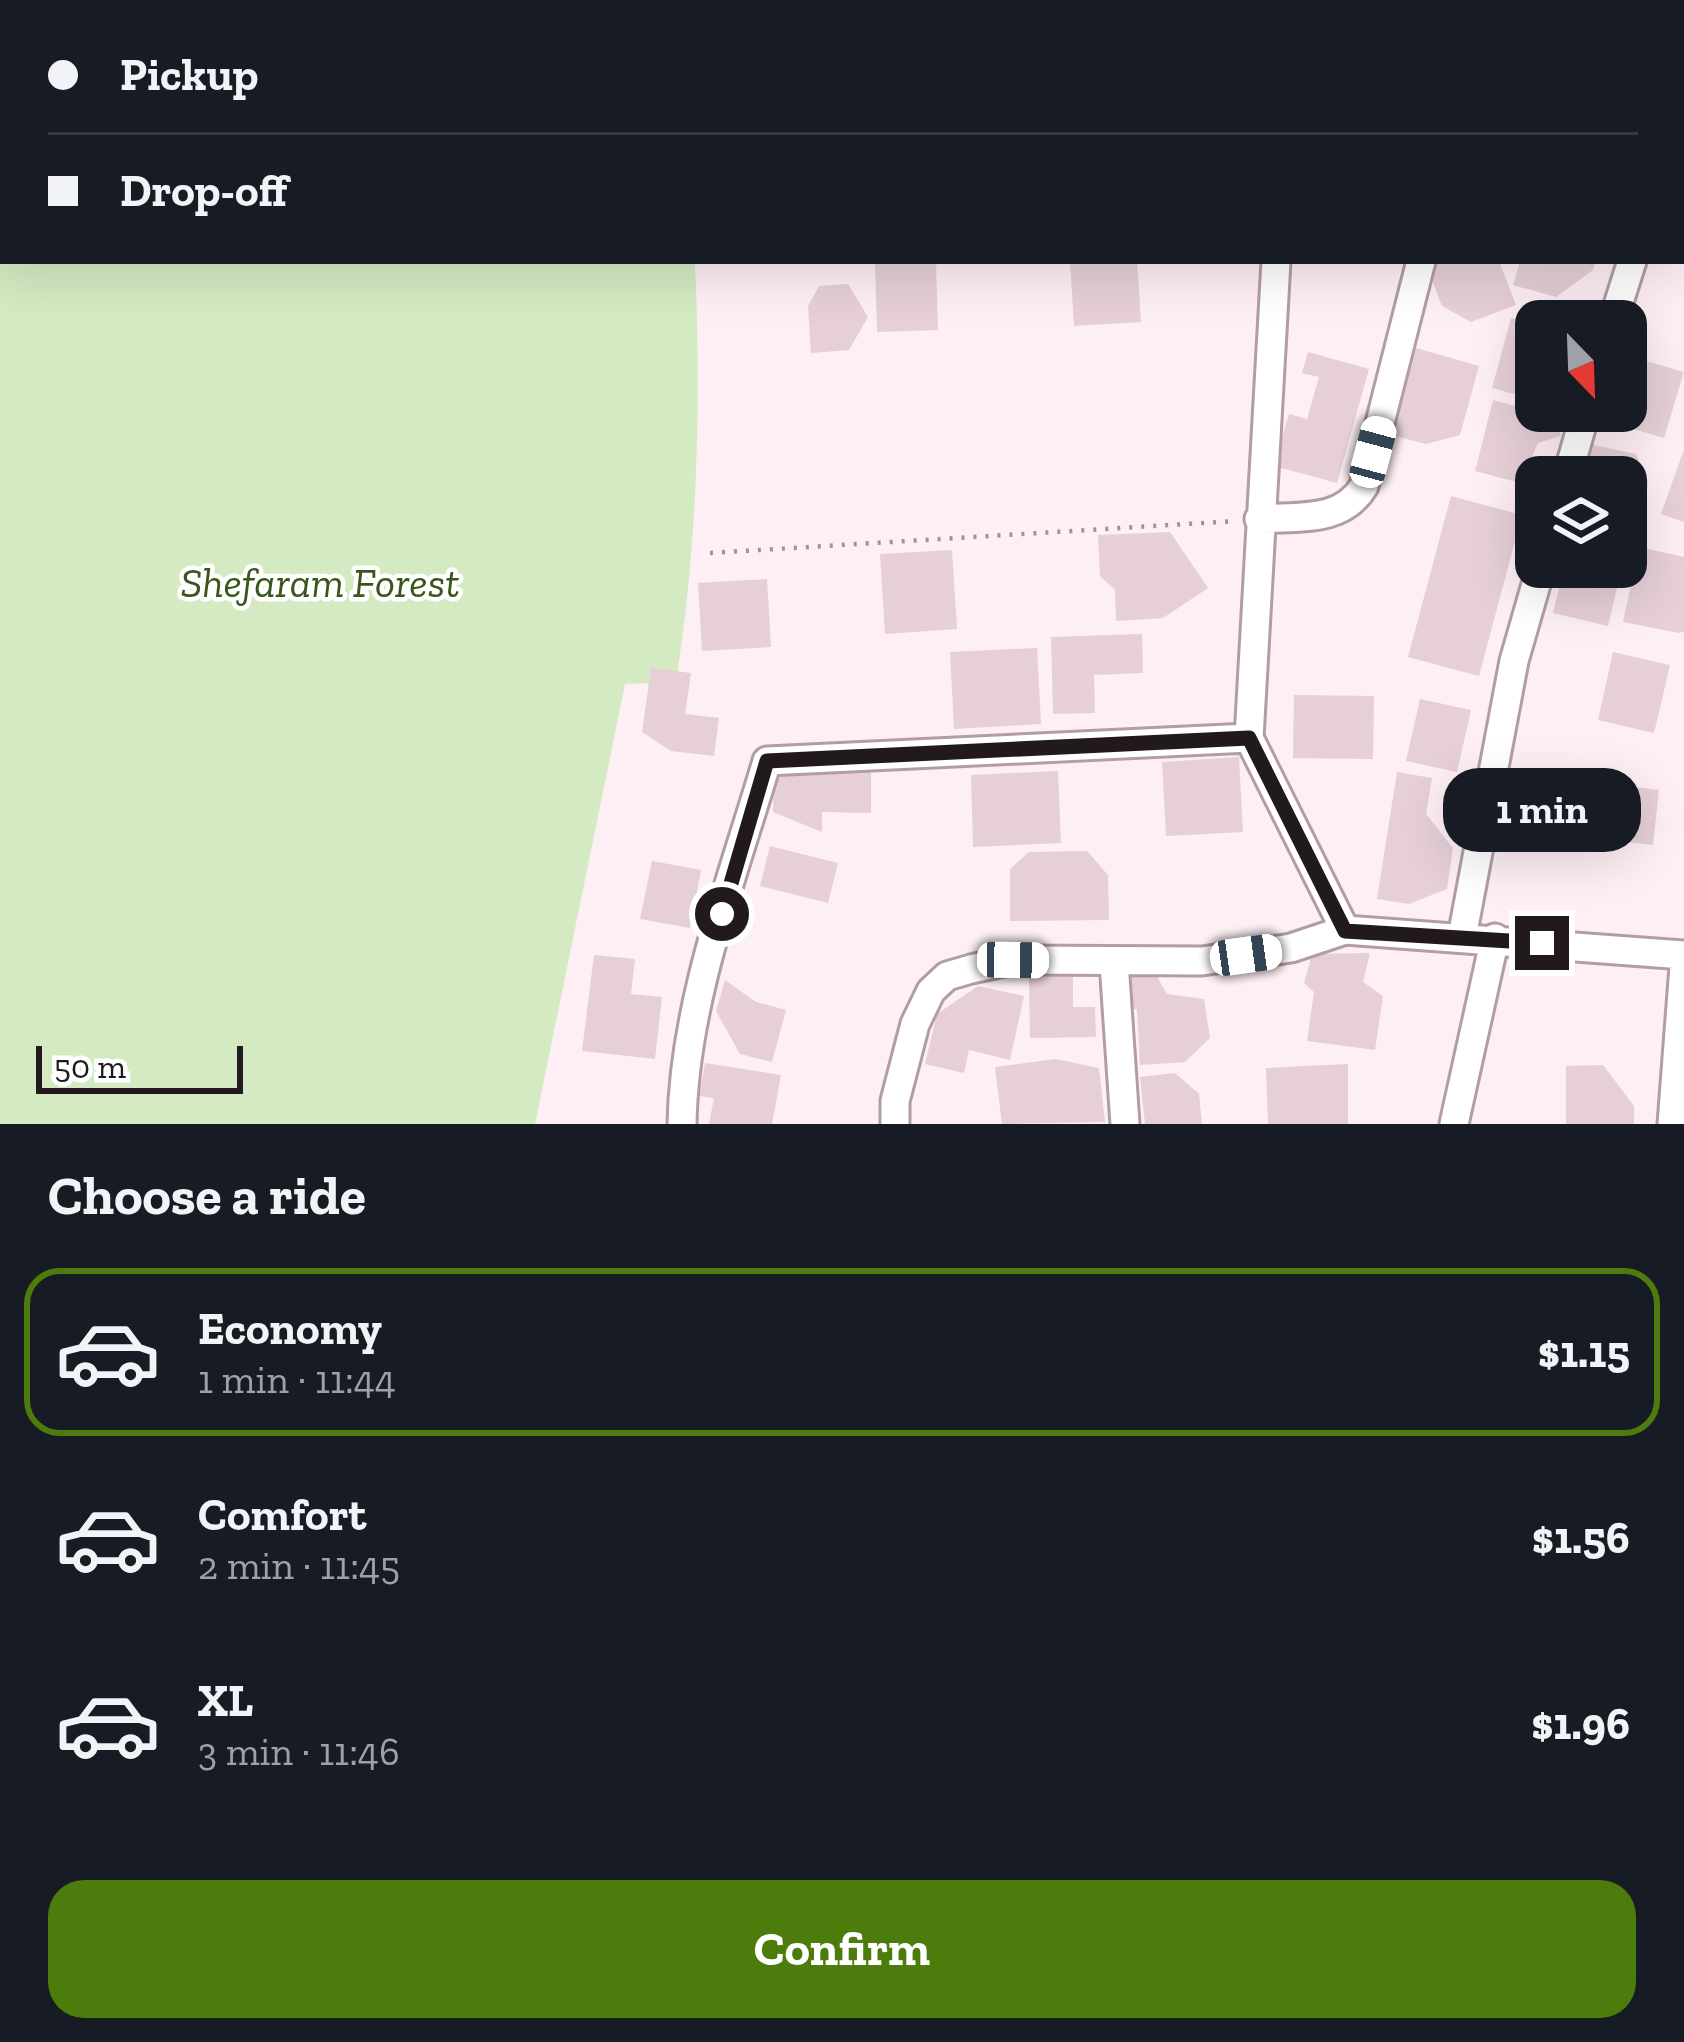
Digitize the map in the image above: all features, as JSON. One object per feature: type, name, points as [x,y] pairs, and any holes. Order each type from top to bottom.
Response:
[{"type":"street","points":[[1276,264],[1274,380],[1259,519],[1249,738],[1345,931]]},
{"type":"street","points":[[1259,519],[1333,514],[1354,502],[1364,486],[1420,264]]},
{"type":"street","points":[[1620,300],[1631,264]]},
{"type":"street","points":[[1462,937],[1514,661],[1535,588]]},
{"type":"street","points":[[682,1124],[682,1092],[711,953],[767,761],[1249,738]]},
{"type":"street","points":[[895,1124],[895,1101],[915,1024],[931,991],[947,976],[1013,960],[1224,958],[1291,949],[1345,931],[1495,938],[1684,956]]},
{"type":"street","points":[[1454,1124],[1495,938]]},
{"type":"street","points":[[1114,962],[1125,1124]]},
{"type":"street","points":[[1672,1124],[1684,966]]},
{"type":"path","points":[[710,553],[1259,519]]},
{"type":"green space","name":"Shefaram Forest","points":[[0,264],[695,264],[696,472],[676,682],[625,684],[535,1124],[0,1124]]},
{"type":"building","points":[[875,264],[936,264],[938,330],[877,332]]},
{"type":"building","points":[[1070,264],[1137,264],[1141,322],[1074,326]]},
{"type":"building","points":[[1435,264],[1500,264],[1515,302],[1471,322],[1442,306],[1427,267]]},
{"type":"building","points":[[1519,264],[1595,264],[1556,297],[1513,285]]},
{"type":"building","points":[[848,284],[868,317],[849,350],[811,353],[808,306],[819,286]]},
{"type":"building","points":[[1511,318],[1515,319],[1515,394],[1492,388]]},
{"type":"building","points":[[1416,348],[1479,366],[1460,435],[1426,444],[1391,435]]},
{"type":"building","points":[[1308,352],[1369,369],[1337,483],[1274,466],[1289,414],[1307,419],[1319,377],[1302,373]]},
{"type":"building","points":[[1647,361],[1684,372],[1664,438],[1643,432]]},
{"type":"building","points":[[1493,400],[1515,406],[1515,432],[1560,432],[1561,436],[1538,443],[1532,456],[1515,456],[1515,481],[1475,471]]},
{"type":"building","points":[[1589,444],[1637,456],[1586,456]]},
{"type":"building","points":[[1684,452],[1684,522],[1661,514]]},
{"type":"building","points":[[1451,496],[1515,513],[1515,541],[1479,676],[1408,657]]},
{"type":"building","points":[[1170,532],[1208,588],[1163,618],[1116,621],[1115,590],[1100,576],[1098,535]]},
{"type":"building","points":[[1647,549],[1684,557],[1684,631],[1623,622],[1630,588],[1647,588]]},
{"type":"building","points":[[952,550],[957,629],[885,634],[880,554]]},
{"type":"building","points":[[767,579],[771,647],[702,651],[698,583]]},
{"type":"building","points":[[1559,588],[1617,588],[1608,626],[1553,613]]},
{"type":"building","points":[[1142,634],[1143,673],[1094,675],[1095,713],[1053,714],[1051,637]]},
{"type":"building","points":[[1037,648],[1041,724],[954,729],[950,652]]},
{"type":"building","points":[[1613,652],[1670,665],[1654,733],[1598,720]]},
{"type":"building","points":[[651,668],[691,673],[685,714],[719,718],[714,756],[671,751],[642,732]]},
{"type":"building","points":[[1294,695],[1374,696],[1373,759],[1293,758]]},
{"type":"building","points":[[1420,699],[1471,710],[1457,772],[1406,761]]},
{"type":"building","points":[[1239,757],[1243,832],[1166,836],[1162,762]]},
{"type":"building","points":[[774,767],[871,768],[871,813],[822,812],[822,832],[773,812]]},
{"type":"building","points":[[1058,771],[1061,843],[973,847],[971,775]]},
{"type":"building","points":[[1397,772],[1432,778],[1426,814],[1453,848],[1447,889],[1409,904],[1377,899]]},
{"type":"building","points":[[1585,781],[1659,790],[1653,845],[1578,836]]},
{"type":"building","points":[[770,846],[838,863],[828,903],[760,886]]},
{"type":"building","points":[[1087,851],[1108,875],[1109,920],[1010,921],[1010,869],[1029,852]]},
{"type":"building","points":[[652,861],[701,870],[690,928],[640,919]]},
{"type":"building","points":[[1370,953],[1363,982],[1383,996],[1375,1050],[1307,1041],[1314,992],[1304,983],[1312,954]]},
{"type":"building","points":[[594,955],[635,959],[631,994],[662,997],[655,1059],[582,1051]]},
{"type":"building","points":[[1156,975],[1167,994],[1204,999],[1210,1038],[1185,1062],[1140,1065],[1137,1009],[1125,1009],[1123,977]]},
{"type":"building","points":[[1073,976],[1073,1007],[1095,1007],[1096,1037],[1030,1038],[1029,977]]},
{"type":"building","points":[[725,980],[756,1002],[786,1010],[772,1062],[740,1054],[716,1011]]},
{"type":"building","points":[[978,986],[1024,996],[1010,1060],[969,1050],[964,1073],[925,1064],[937,1014]]},
{"type":"building","points":[[1056,1059],[1099,1068],[1105,1122],[1002,1124],[995,1067]]},
{"type":"building","points":[[705,1063],[781,1075],[772,1124],[709,1124],[714,1098],[699,1096]]},
{"type":"building","points":[[1348,1064],[1348,1124],[1268,1124],[1266,1068]]},
{"type":"building","points":[[1603,1065],[1634,1106],[1634,1124],[1566,1124],[1566,1066]]},
{"type":"building","points":[[1175,1073],[1199,1094],[1202,1124],[1145,1124],[1140,1077]]},
{"type":"route","points":[[722,914],[767,761],[1249,738],[1345,931],[1542,943]]}]
